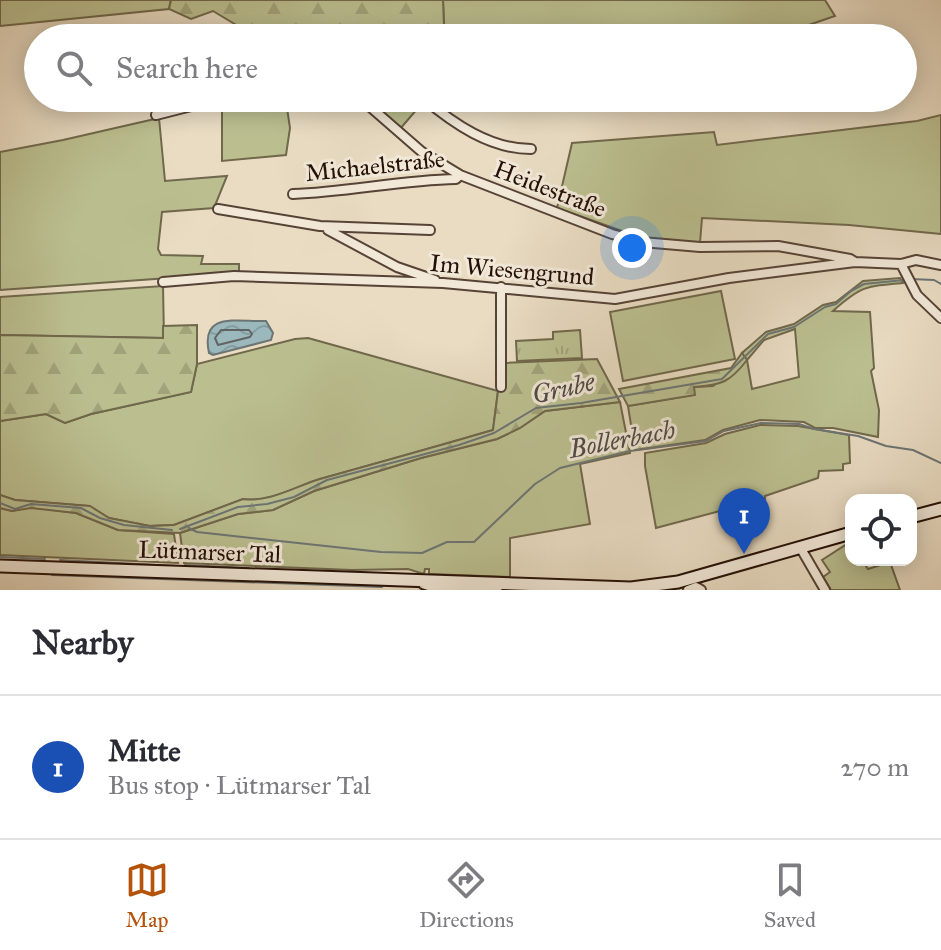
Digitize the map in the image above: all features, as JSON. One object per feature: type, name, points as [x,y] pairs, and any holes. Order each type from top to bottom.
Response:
[{"type":"main road","points":[[917,515],[941,509]]},
{"type":"main road","name":"Lütmarser Tal","points":[[408,585],[441,579],[539,586],[651,588],[845,535]]},
{"type":"main road","name":"Lütmarser Tal","points":[[0,566],[496,590]]},
{"type":"main road","name":"Lütmarser Tal","points":[[503,590],[539,586]]},
{"type":"street","points":[[156,115],[168,112]]},
{"type":"street","name":"Heidestraße","points":[[376,112],[422,152],[460,175],[598,229],[642,242],[700,247],[778,246],[903,269],[916,260],[941,265]]},
{"type":"street","points":[[439,112],[477,135],[512,149],[531,149]]},
{"type":"street","name":"Michaelstraße","points":[[293,194],[400,181],[456,179],[460,175]]},
{"type":"street","points":[[218,209],[320,226],[430,230]]},
{"type":"street","points":[[320,226],[397,267],[443,283]]},
{"type":"street","name":"Im Wiesengrund","points":[[163,282],[234,276],[443,283],[615,299],[729,278],[855,262]]},
{"type":"street","points":[[903,269],[911,285],[941,318]]},
{"type":"street","points":[[501,287],[501,387]]},
{"type":"street","points":[[800,547],[825,590]]},
{"type":"street","points":[[688,590],[696,587],[701,590]]},
{"type":"green space","points":[[0,0],[171,0],[169,9],[0,26]]},
{"type":"green space","points":[[171,0],[443,0],[444,24],[235,24],[213,11],[191,19],[169,9]]},
{"type":"green space","points":[[443,0],[825,0],[835,16],[812,24],[444,24]]},
{"type":"green space","points":[[222,112],[288,112],[290,128],[286,155],[222,161]]},
{"type":"green space","points":[[380,112],[415,112],[400,129]]},
{"type":"green space","points":[[941,115],[941,234],[849,225],[702,218],[700,243],[642,238],[557,208],[572,143],[714,132],[717,145],[917,121]]},
{"type":"green space","points":[[159,118],[165,181],[227,176],[214,208],[162,212],[158,249],[161,255],[203,256],[201,264],[239,264],[239,273],[0,290],[0,152]]},
{"type":"green space","points":[[900,278],[903,283],[865,289],[833,311],[870,312],[874,368],[871,371],[879,410],[878,437],[833,428],[815,428],[804,422],[760,420],[723,430],[705,440],[635,450],[628,406],[694,395],[694,387],[713,386],[747,360],[742,353],[766,332],[794,324],[823,305],[836,302],[863,281]],"holes":[[[795,329],[799,377],[752,389],[747,360],[764,340]]]},
{"type":"green space","points":[[163,286],[164,338],[0,335],[0,297]]},
{"type":"green space","points":[[721,291],[735,359],[623,381],[610,312]]},
{"type":"green space","points":[[197,325],[197,364],[191,392],[91,414],[65,423],[46,414],[0,421],[0,335],[163,338],[163,326]]},
{"type":"green space","points":[[580,330],[582,358],[517,361],[516,341],[553,339],[553,332]]},
{"type":"green space","points":[[308,338],[498,391],[493,430],[320,479],[272,497],[243,499],[174,525],[149,526],[109,518],[89,506],[15,500],[0,495],[0,421],[46,414],[65,423],[91,414],[191,392],[197,364]]},
{"type":"green space","points":[[742,353],[747,360],[730,378],[712,385],[694,387],[695,395],[628,406],[619,389],[731,368]]},
{"type":"green space","points":[[597,359],[620,402],[545,411],[497,439],[421,458],[314,491],[273,510],[238,514],[180,533],[118,530],[76,513],[0,508],[0,495],[15,500],[90,506],[109,518],[150,526],[174,525],[243,499],[263,499],[320,479],[493,430],[498,391],[503,391],[504,363]]},
{"type":"green space","points":[[620,402],[630,453],[580,464],[590,524],[510,538],[510,577],[429,574],[429,569],[425,569],[424,574],[408,569],[352,570],[184,563],[180,533],[238,514],[273,510],[314,491],[421,458],[497,439],[545,411]]},
{"type":"green space","points":[[760,425],[798,426],[849,435],[850,463],[843,464],[843,470],[819,471],[818,478],[765,496],[765,499],[656,528],[645,453],[706,443],[725,434]]},
{"type":"green space","points":[[31,507],[76,513],[118,530],[174,534],[178,563],[0,555],[0,508],[12,511]]},
{"type":"green space","points":[[845,545],[845,566],[866,566],[868,569],[891,566],[900,590],[831,590],[823,577],[830,572],[822,560]]},
{"type":"water","points":[[233,320],[266,321],[273,333],[271,340],[213,355],[209,353],[210,330],[215,325]]},
{"type":"waterway","name":"Grube","points":[[911,279],[934,280],[941,284]]},
{"type":"waterway","name":"Grube","points":[[180,529],[238,507],[294,497],[327,480],[459,445],[494,433],[536,408],[722,379],[768,334],[794,327],[864,284],[904,280]]},
{"type":"waterway","name":"Bollerbach","points":[[189,528],[197,532],[381,552],[422,553],[447,542],[474,542],[535,484],[560,468],[630,451],[706,441],[724,431],[761,423],[799,424],[858,436],[886,446],[913,450],[941,463]]},
{"type":"waterway","name":"Grube","points":[[0,503],[15,509],[31,504],[81,508],[124,525],[172,530]]},
{"type":"waterway","points":[[0,557],[45,559]]},
{"type":"waterway","points":[[60,560],[176,566]]},
{"type":"waterway","points":[[185,565],[249,568]]},
{"type":"waterway","points":[[257,569],[306,571]]},
{"type":"waterway","points":[[52,575],[382,587]]},
{"type":"place","name":"Mitte","points":[[744,554]]}]
